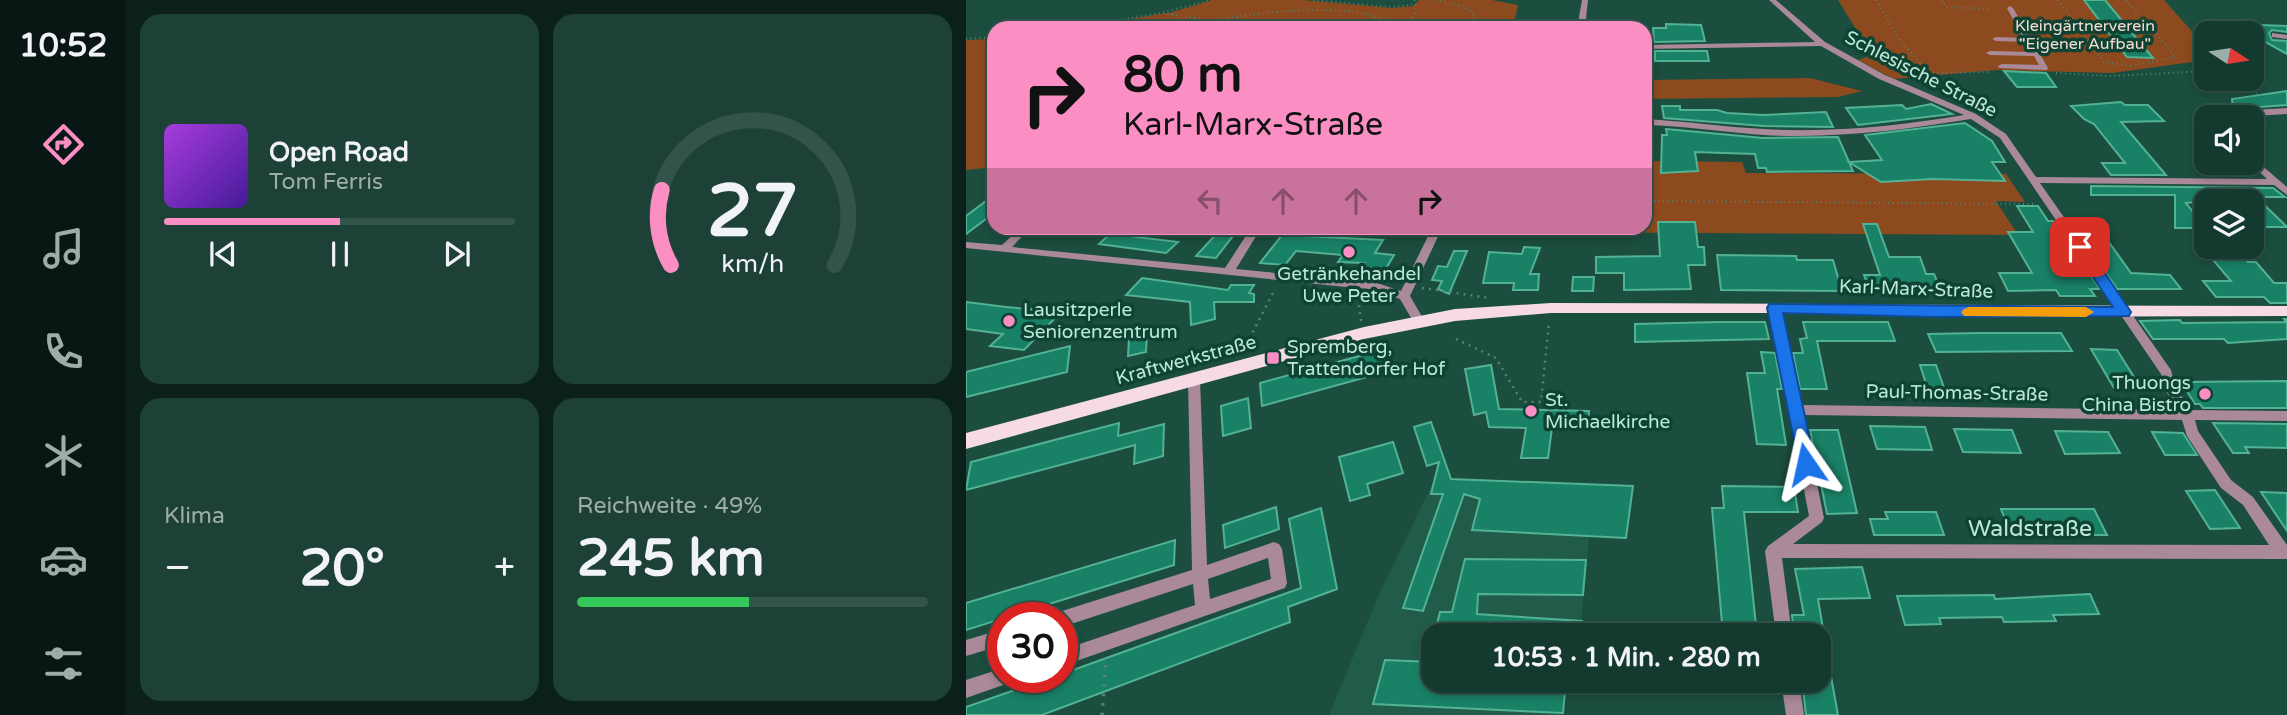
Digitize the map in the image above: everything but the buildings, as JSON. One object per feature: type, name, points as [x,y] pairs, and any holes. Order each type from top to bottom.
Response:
[{"type":"main road","name":"Karl-Marx-Straße","points":[[1418,320],[1496,310],[1774,308],[1934,312],[2287,311]]},
{"type":"main road","name":"Kraftwerkstraße","points":[[966,441],[1418,320]]},
{"type":"street","points":[[1582,21],[1585,0]]},
{"type":"street","name":"Schlesische Straße","points":[[1772,0],[1822,44],[1882,78],[1973,116],[2004,136],[2167,373],[2169,386],[2187,416],[2192,432],[2226,484],[2248,501],[2284,552]]},
{"type":"street","points":[[2002,66],[2044,68],[2010,8]]},
{"type":"street","points":[[2276,35],[2287,37]]},
{"type":"street","points":[[1996,39],[2026,40]]},
{"type":"street","name":"Schlesische Straße","points":[[1652,47],[1822,44]]},
{"type":"street","points":[[1990,52],[2034,54]]},
{"type":"street","points":[[2264,113],[2287,111]]},
{"type":"street","points":[[1652,123],[1835,133],[1885,130],[1973,116]]},
{"type":"street","points":[[1652,130],[1682,126]]},
{"type":"street","points":[[2264,171],[2287,192]]},
{"type":"street","points":[[2034,180],[2277,183]]},
{"type":"street","points":[[1004,249],[1018,235]]},
{"type":"street","points":[[1229,271],[1252,235]]},
{"type":"street","points":[[1404,296],[1434,235]]},
{"type":"street","points":[[966,245],[1282,275],[1377,287],[1404,296],[1418,320]]},
{"type":"street","points":[[1774,308],[1817,519],[1773,551],[1782,623]]},
{"type":"street","points":[[1194,380],[1203,608]]},
{"type":"street","name":"Paul-Thomas-Straße","points":[[1795,410],[2287,416]]},
{"type":"street","points":[[1078,613],[1200,576],[1274,549],[1279,583],[1078,653]]},
{"type":"street","name":"Waldstraße","points":[[1773,551],[2284,552]]},
{"type":"street","points":[[966,648],[987,642]]},
{"type":"street","points":[[966,689],[987,682]]},
{"type":"street","points":[[1792,693],[1795,715]]},
{"type":"path","points":[[1112,21],[1212,0]]},
{"type":"path","points":[[1313,0],[1392,7],[1415,1],[1416,10],[1411,21]]},
{"type":"path","points":[[1436,0],[1463,6],[1473,13],[1473,21]]},
{"type":"path","points":[[1877,0],[1913,57],[1929,73],[1990,72]]},
{"type":"path","points":[[1942,0],[1946,7],[1989,9]]},
{"type":"path","points":[[2058,0],[2104,62],[2130,66],[2176,57],[2126,0]]},
{"type":"path","points":[[1210,21],[1252,13],[1300,10],[1366,12],[1378,14],[1390,21]]},
{"type":"path","points":[[1160,13],[1192,16],[1203,21]]},
{"type":"path","points":[[966,39],[987,38]]},
{"type":"path","points":[[2057,73],[2112,76],[2194,72]]},
{"type":"path","points":[[2253,91],[2287,111]]},
{"type":"path","points":[[1652,201],[2050,204]]},
{"type":"path","points":[[1230,370],[1231,363],[1244,350],[1282,275]]},
{"type":"path","points":[[1456,339],[1496,358],[1521,402],[1541,402],[1550,319]]},
{"type":"path","points":[[1102,715],[1107,643]]},
{"type":"shaded area","points":[[1435,478],[1633,486],[1626,538],[1589,536],[1581,623],[1421,623],[1421,693],[1565,693],[1562,715],[1329,715],[1377,599]]},
{"type":"green space","points":[[1213,0],[1303,0],[1392,8],[1413,6],[1419,0],[1492,0],[1518,5],[1515,21],[1118,21],[1172,12]]},
{"type":"green space","name":"Kleingärtnerverein \"Eigener Aufbau\"","points":[[1838,0],[2164,0],[2194,33],[2194,62],[2112,73],[1996,70],[1894,79],[1858,60],[1872,55]]},
{"type":"green space","points":[[987,39],[987,168],[966,170],[966,40]]},
{"type":"green space","points":[[1810,78],[1862,91],[1838,97],[1652,99],[1652,80]]},
{"type":"green space","points":[[1652,161],[1742,162],[1746,173],[2006,174],[2025,202],[1996,201],[2018,235],[1652,233]]},
{"type":"slow traffic","points":[[1969,312],[2086,312]]},
{"type":"place","name":"Getränkehandel Uwe Peter","points":[[1349,252]]},
{"type":"place","name":"Lausitzperle Seniorenzentrum","points":[[1009,321]]},
{"type":"place","name":"Spremberg, Trattendorfer Hof","points":[[1273,358]]},
{"type":"place","name":"Thuongs China Bistro","points":[[2205,394]]},
{"type":"place","name":"St. Michaelkirche","points":[[1531,411]]},
{"type":"route","points":[[1806,464],[1774,308],[1829,307],[1934,312],[2124,312],[2080,247]]}]
